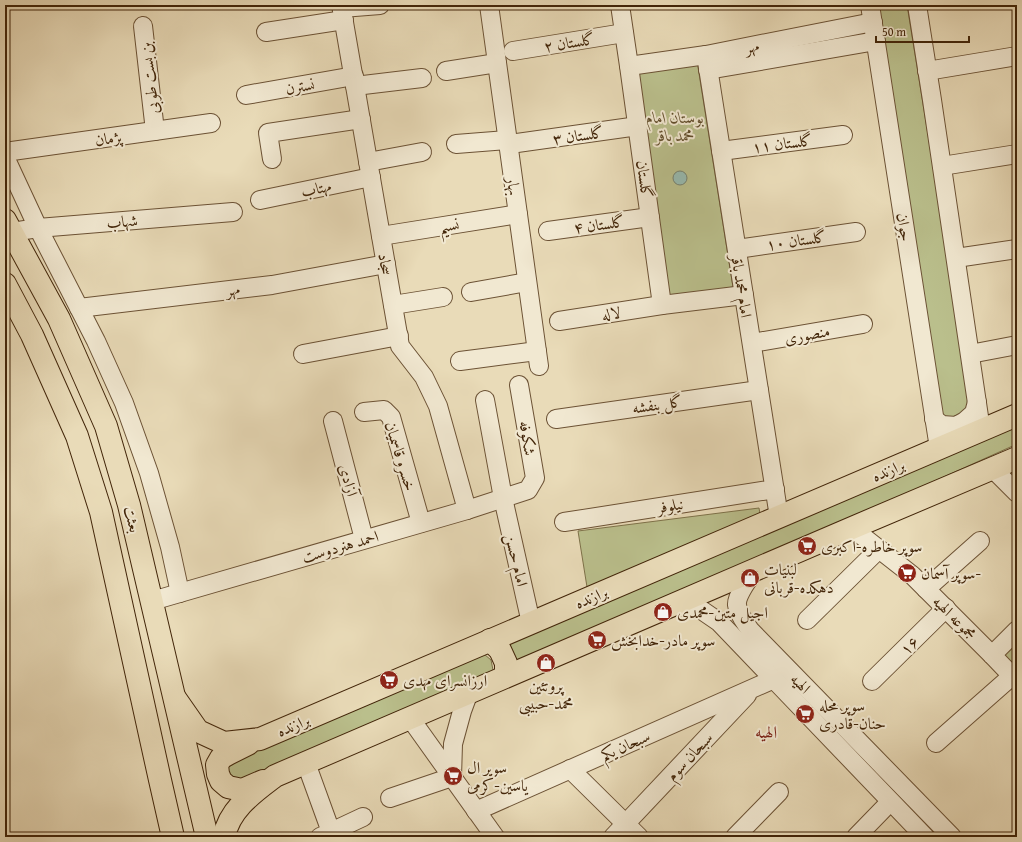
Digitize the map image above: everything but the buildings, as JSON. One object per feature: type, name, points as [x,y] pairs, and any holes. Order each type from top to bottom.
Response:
[{"type":"main road","name":"بعثت","points":[[8,226],[59,319],[106,426],[130,505],[207,837]]},
{"type":"main road","name":"بعثت","points":[[5,284],[32,335],[77,436],[101,512],[174,837]]},
{"type":"main road","name":"برازنده","points":[[175,698],[198,731],[224,743],[260,739],[1017,415]]},
{"type":"main road","points":[[260,739],[221,758],[217,765],[218,774],[221,781],[228,788],[242,790],[1017,458]]},
{"type":"main road","points":[[101,512],[130,505]]},
{"type":"main road","points":[[490,640],[500,650],[506,663],[506,676]]},
{"type":"main road","points":[[224,837],[225,830],[236,810],[248,797],[275,776]]},
{"type":"street","points":[[266,32],[342,11],[380,5]]},
{"type":"street","name":"بهار","points":[[460,361],[538,358],[518,214],[512,142],[497,63],[489,5]]},
{"type":"street","name":"گلستان","points":[[620,5],[630,66],[662,305]]},
{"type":"street","points":[[917,5],[981,430]]},
{"type":"street","name":"سجاد","points":[[342,11],[400,346],[424,377],[438,406],[467,510]]},
{"type":"street","name":"جوان","points":[[872,14],[939,448]]},
{"type":"street","name":"مهر","points":[[707,62],[872,14]]},
{"type":"street","name":"بن بست طوبی","points":[[143,26],[155,131]]},
{"type":"street","name":"گلستان ۲","points":[[513,51],[624,33]]},
{"type":"street","name":"مهر","points":[[630,66],[707,62],[876,41]]},
{"type":"street","points":[[928,71],[1017,56]]},
{"type":"street","name":"امام محمد باقر","points":[[707,62],[779,517]]},
{"type":"street","points":[[446,71],[497,63]]},
{"type":"street","name":"نسترن","points":[[246,95],[355,81],[422,78]]},
{"type":"street","points":[[272,159],[268,133],[361,119]]},
{"type":"street","name":"پژمان","points":[[5,152],[212,123]]},
{"type":"street","name":"گلستان ۳","points":[[456,144],[512,142],[638,126]]},
{"type":"street","name":"گلستان ۱۱","points":[[721,151],[843,135]]},
{"type":"street","name":"مهتاب","points":[[260,200],[370,169],[422,152]]},
{"type":"street","points":[[942,166],[1017,154]]},
{"type":"street","points":[[5,157],[38,228],[96,341],[127,410],[151,480],[170,548],[180,593]]},
{"type":"street","name":"شهاب","points":[[8,226],[38,228],[233,212]]},
{"type":"street","name":"نسیم","points":[[381,236],[518,214]]},
{"type":"street","name":"گلستان ۴","points":[[548,231],[650,217]]},
{"type":"street","name":"گلستان ۱۰","points":[[737,249],[856,232]]},
{"type":"street","points":[[956,258],[1017,248]]},
{"type":"street","name":"مهر","points":[[80,308],[272,284],[386,264]]},
{"type":"street","points":[[471,292],[527,282]]},
{"type":"street","name":"لاله","points":[[559,321],[662,305],[744,295]]},
{"type":"street","points":[[393,305],[443,297]]},
{"type":"street","name":"منصوری","points":[[752,343],[863,324]]},
{"type":"street","points":[[304,354],[399,336]]},
{"type":"street","points":[[970,354],[1017,345]]},
{"type":"street","name":"شکوفه","points":[[519,385],[535,478],[528,490]]},
{"type":"street","name":"گل بنفشه","points":[[556,419],[759,390]]},
{"type":"street","name":"امام حسن","points":[[485,400],[503,498],[531,623]]},
{"type":"street","points":[[934,419],[942,425],[956,426],[965,422],[974,413],[977,402]]},
{"type":"street","name":"خسرو قاسمیان","points":[[364,412],[384,410],[391,417],[421,523]]},
{"type":"street","name":"آزادی","points":[[333,421],[364,539]]},
{"type":"street","points":[[993,469],[1017,493]]},
{"type":"street","name":"نیلوفر","points":[[564,522],[775,489]]},
{"type":"street","name":"احمد هنردوست","points":[[152,601],[467,510],[528,490]]},
{"type":"street","name":"مجموعه الهیه","points":[[852,528],[912,575],[1014,679]]},
{"type":"street","points":[[926,589],[980,540]]},
{"type":"street","points":[[807,620],[879,549]]},
{"type":"street","name":"الهیه","points":[[756,569],[741,592],[737,604],[741,615],[750,630],[952,837]]},
{"type":"street","name":"الهیه","points":[[673,605],[700,609],[719,622],[925,837]]},
{"type":"street","name":"۱۶","points":[[872,681],[946,608]]},
{"type":"street","points":[[723,626],[721,619],[727,613],[741,615]]},
{"type":"street","points":[[992,655],[1017,630]]},
{"type":"street","points":[[936,743],[1014,679]]},
{"type":"street","name":"سبحان یکم","points":[[476,810],[774,680]]},
{"type":"street","name":"سبحان سوم","points":[[613,837],[753,688]]},
{"type":"street","points":[[452,777],[453,744],[469,692]]},
{"type":"street","points":[[410,718],[495,837]]},
{"type":"street","points":[[306,763],[326,834],[363,817]]},
{"type":"street","points":[[570,769],[638,837]]},
{"type":"street","points":[[390,798],[452,777]]},
{"type":"street","points":[[736,837],[779,792]]},
{"type":"street","points":[[856,837],[890,802]]},
{"type":"green space","points":[[877,5],[907,5],[967,376],[969,400],[965,411],[949,419],[940,414]]},
{"type":"green space","name":"بوستان امام محمد باقر","points":[[697,61],[733,287],[670,297],[634,71]]},
{"type":"green space","points":[[1017,424],[1017,444],[868,511],[514,663],[502,643]]},
{"type":"green space","points":[[759,508],[760,514],[587,587],[578,531]]},
{"type":"green space","points":[[1017,642],[1017,671],[1003,656]]},
{"type":"green space","points":[[484,654],[491,660],[493,670],[487,676],[241,784],[230,777],[225,767],[232,758]]},
{"type":"water","points":[[680,171],[685,173],[687,178],[685,183],[680,185],[675,183],[673,178],[675,173]]},
{"type":"place","name":"سوپر خاطره-اکبری","points":[[807,546]]},
{"type":"place","name":"سوپر آسمان-","points":[[907,573]]},
{"type":"place","name":"لبنیات دهکده-قربانی","points":[[750,578]]},
{"type":"place","name":"اجیل متین-محمدی","points":[[663,612]]},
{"type":"place","name":"سوپر مادر-خدابخش","points":[[597,640]]},
{"type":"place","name":"پروتئین محمد-حبیبی","points":[[546,663]]},
{"type":"place","name":"ارزانسرای مهدی","points":[[389,680]]},
{"type":"place","name":"سوپر محله حنان-قادری","points":[[805,714]]},
{"type":"place","name":"سوپر ال یاسین-کرمی","points":[[453,776]]},
{"type":"district","name":"الهیه","points":[[766,732]]}]
